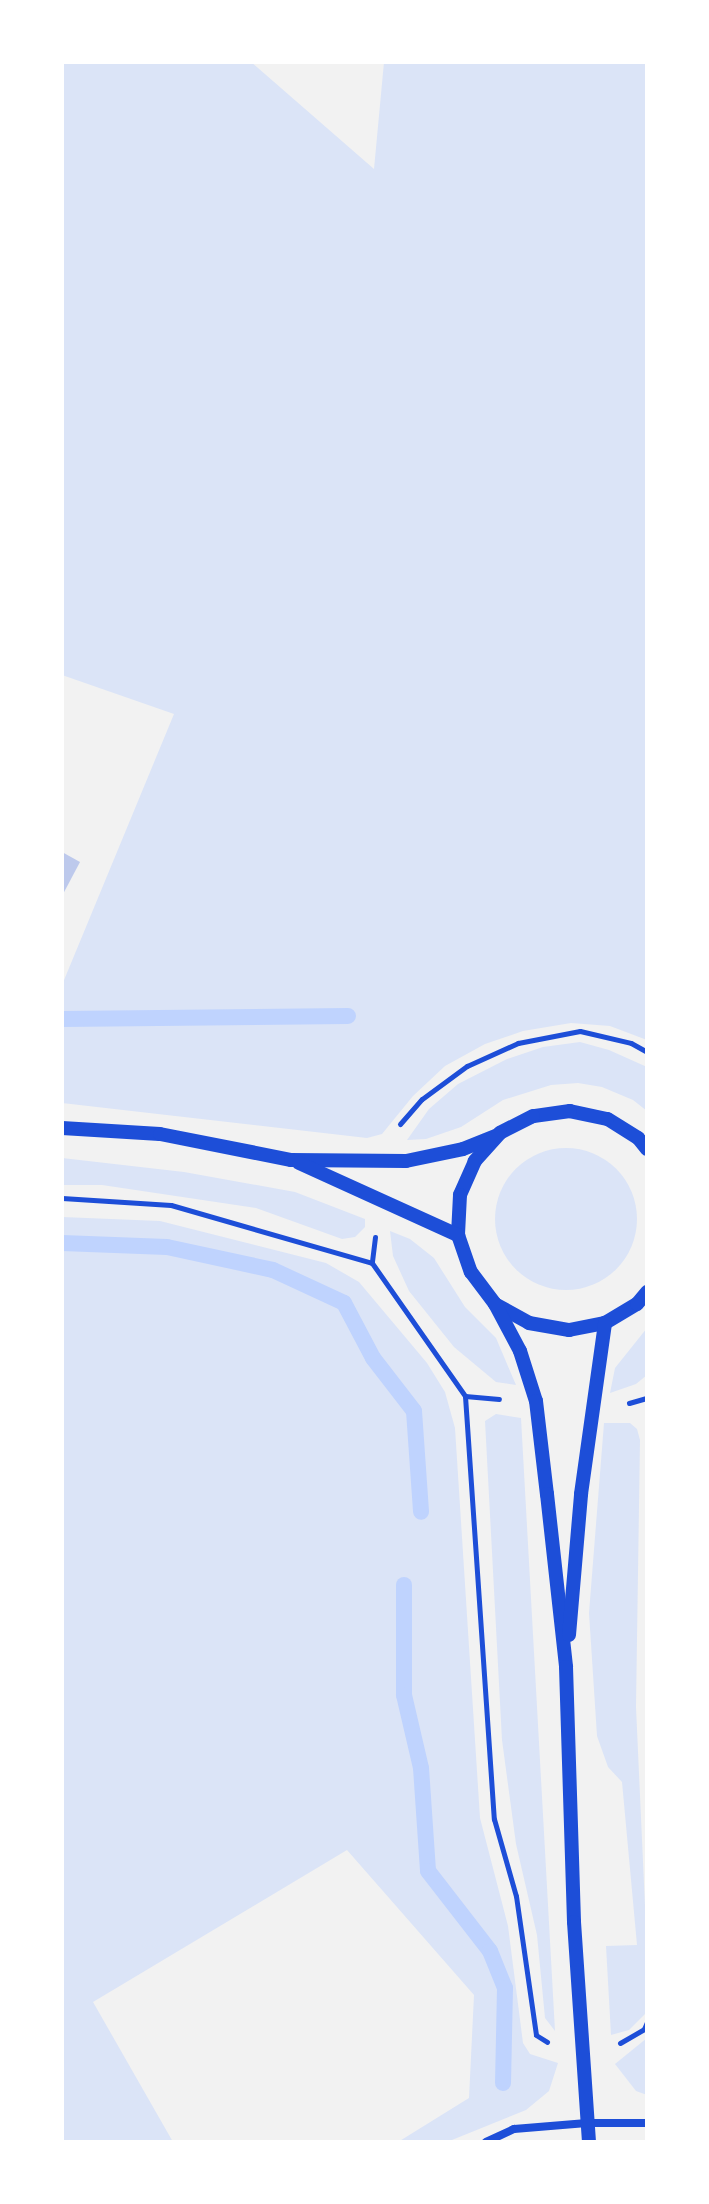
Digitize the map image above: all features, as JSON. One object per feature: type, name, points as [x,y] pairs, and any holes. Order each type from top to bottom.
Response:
[{"type":"street","points":[[62,1128],[160,1134],[291,1160],[406,1161],[463,1149],[533,1116],[570,1111],[607,1119],[644,1144]]},
{"type":"street","points":[[500,1133],[475,1161],[460,1195],[458,1235],[471,1272],[495,1304],[520,1351],[536,1401],[566,1667],[580,2047],[589,2142]]},
{"type":"street","points":[[291,1160],[458,1235]]},
{"type":"street","points":[[495,1304],[529,1323],[569,1330],[605,1323],[637,1304],[647,1292]]},
{"type":"street","points":[[566,1667],[581,1494],[605,1323]]},
{"type":"street","points":[[486,2142],[514,2129],[587,2123],[647,2123]]},
{"type":"path","points":[[62,1198],[171,1205],[372,1263],[465,1396],[494,1819],[516,1896],[536,2035],[552,2045],[580,2047]]},
{"type":"shaded area","points":[[62,62],[251,62],[374,169],[384,62],[647,62],[647,1040],[610,1026],[571,1023],[523,1031],[485,1044],[445,1066],[413,1096],[382,1134],[367,1138],[62,1103],[62,985],[174,714],[62,675]]},
{"type":"shaded area","points":[[580,1042],[609,1050],[647,1067],[647,1111],[633,1100],[602,1087],[578,1083],[551,1085],[503,1100],[461,1127],[426,1139],[407,1140],[429,1109],[458,1084],[507,1059],[543,1047]]},
{"type":"shaded area","points":[[566,1148],[593,1153],[617,1168],[632,1192],[637,1219],[632,1246],[617,1270],[593,1285],[566,1290],[539,1285],[515,1270],[500,1246],[495,1219],[500,1192],[515,1168],[539,1153]]},
{"type":"shaded area","points":[[62,1158],[184,1172],[295,1192],[365,1219],[365,1227],[355,1237],[342,1239],[256,1208],[102,1185],[62,1185]]},
{"type":"shaded area","points":[[62,1217],[160,1221],[326,1263],[359,1282],[427,1363],[445,1392],[455,1428],[480,1818],[508,1926],[523,2043],[530,2054],[558,2063],[549,2091],[526,2110],[447,2142],[398,2142],[469,2098],[474,1995],[347,1850],[93,2002],[173,2142],[62,2142]]},
{"type":"shaded area","points":[[390,1231],[410,1239],[434,1258],[465,1307],[496,1338],[516,1385],[496,1382],[454,1347],[409,1291],[393,1256]]},
{"type":"shaded area","points":[[647,1328],[647,1375],[636,1384],[610,1393],[615,1368]]},
{"type":"shaded area","points":[[496,1414],[521,1418],[555,2031],[545,2018],[537,1935],[516,1844],[502,1740],[485,1421]]},
{"type":"shaded area","points":[[604,1423],[630,1423],[637,1429],[640,1440],[636,1707],[647,1950],[645,2014],[629,2030],[611,2035],[606,1946],[637,1945],[622,1782],[608,1767],[597,1736],[589,1613]]},
{"type":"shaded area","points":[[647,2038],[647,2095],[636,2091],[615,2064]]},
{"type":"building","points":[[62,852],[80,862],[62,896]]},
{"type":"waterway","points":[[62,1019],[348,1016]]},
{"type":"waterway","points":[[62,1243],[167,1247],[273,1270],[344,1303],[373,1358],[414,1411],[421,1512]]},
{"type":"waterway","points":[[404,1585],[404,1695],[421,1768],[428,1871],[490,1951],[505,1988],[503,2083]]}]
